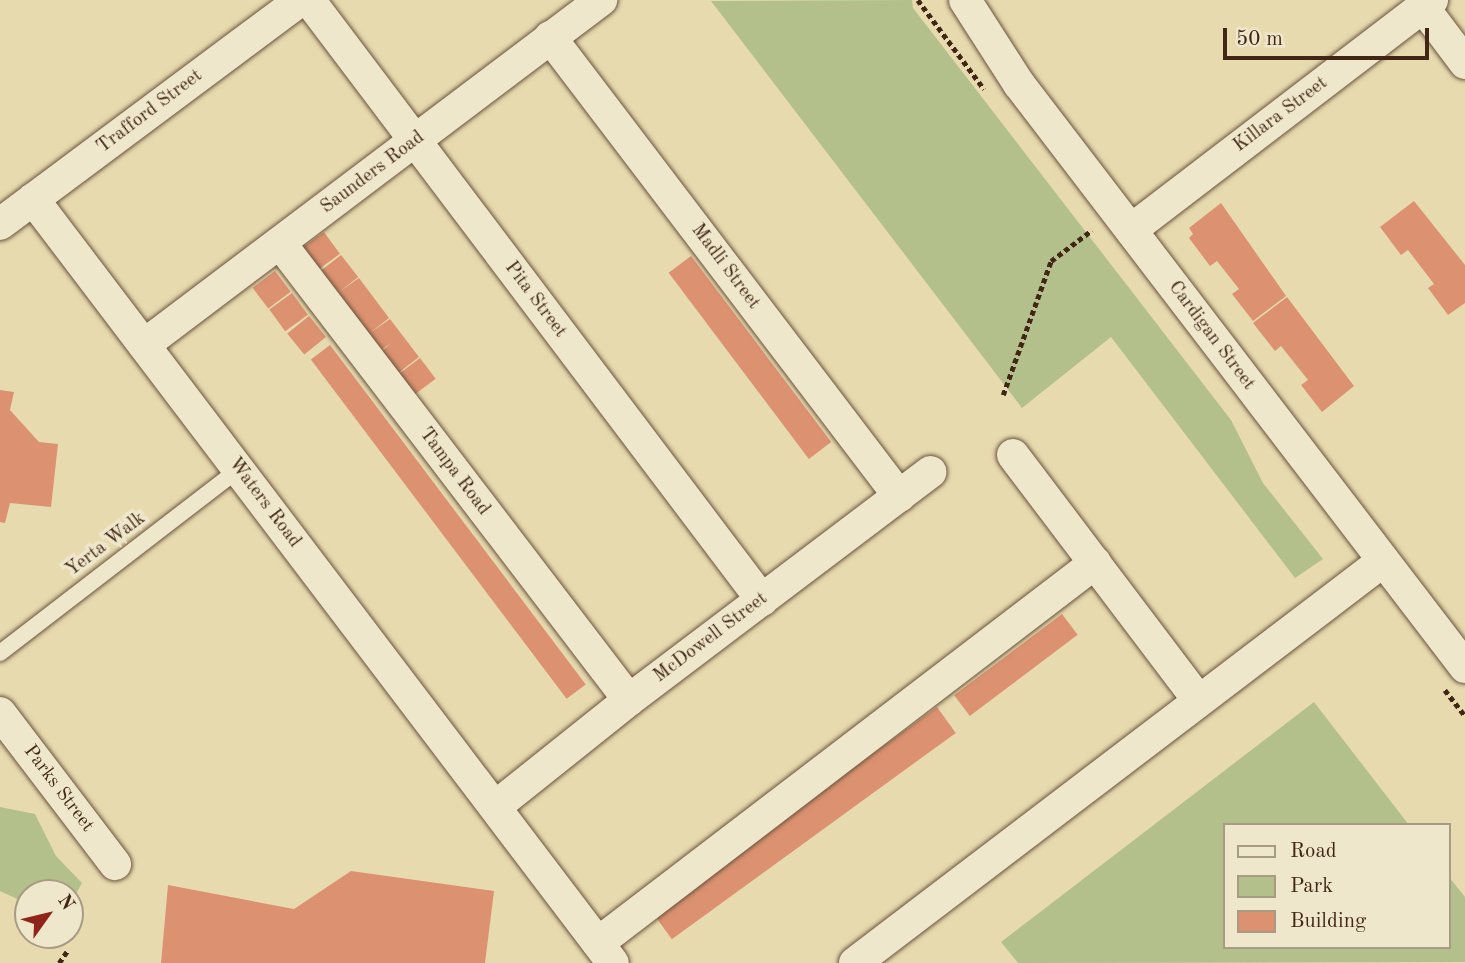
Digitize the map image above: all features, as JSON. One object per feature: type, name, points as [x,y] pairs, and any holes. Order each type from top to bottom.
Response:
[{"type":"street","name":"Trafford Street","points":[[0,224],[300,0]]},
{"type":"street","name":"Pita Street","points":[[309,0],[762,600]]},
{"type":"street","name":"Saunders Road","points":[[144,345],[601,0]]},
{"type":"street","name":"Cardigan Street","points":[[965,0],[1019,84],[1465,667]]},
{"type":"street","name":"Killara Street","points":[[1130,230],[1427,4]]},
{"type":"street","points":[[1427,4],[1465,63]]},
{"type":"street","name":"Madli Street","points":[[550,37],[899,496]]},
{"type":"street","name":"Waters Road","points":[[33,199],[606,953]]},
{"type":"street","name":"Tampa Road","points":[[280,243],[629,700]]},
{"type":"street","points":[[1013,455],[1199,701]]},
{"type":"street","name":"McDowell Street","points":[[495,807],[629,700],[931,472]]},
{"type":"street","points":[[855,963],[1383,561]]},
{"type":"street","points":[[606,953],[1095,563]]},
{"type":"street","name":"Parks Street","points":[[0,713],[116,864]]},
{"type":"lane","name":"Yerta Walk","points":[[0,653],[238,470]]},
{"type":"path","points":[[1003,395],[1051,261],[1092,230]]},
{"type":"path","points":[[59,963],[67,951]]},
{"type":"green space","points":[[912,0],[913,8],[1231,420],[1263,483],[1323,559],[1295,578],[1111,337],[1022,408],[711,1]]},
{"type":"green space","points":[[1314,702],[1407,823],[1224,823],[1224,949],[1451,949],[1451,880],[1465,897],[1465,962],[1018,963],[1001,942]]},
{"type":"green space","points":[[0,807],[35,814],[56,856],[78,879],[14,879],[14,898],[0,891]]},
{"type":"building","points":[[1414,201],[1465,265],[1465,303],[1448,315],[1428,288],[1434,284],[1408,250],[1401,255],[1380,227]]},
{"type":"building","points":[[1221,203],[1286,296],[1253,321],[1232,294],[1239,289],[1217,261],[1210,266],[1189,238],[1193,234],[1189,228]]},
{"type":"building","points":[[324,232],[340,254],[316,271],[301,249]]},
{"type":"building","points":[[341,255],[358,277],[336,294],[319,272]]},
{"type":"building","points":[[691,256],[831,442],[809,459],[669,273]]},
{"type":"building","points":[[275,271],[291,292],[268,309],[253,288]]},
{"type":"building","points":[[359,278],[389,318],[370,333],[390,319],[419,357],[397,374],[381,352],[391,343],[380,351],[336,294]]},
{"type":"building","points":[[292,293],[308,315],[285,331],[269,309]]},
{"type":"building","points":[[1287,297],[1354,386],[1322,412],[1301,385],[1308,380],[1281,346],[1275,351],[1253,323]]},
{"type":"building","points":[[309,316],[326,337],[304,355],[287,334]]},
{"type":"building","points":[[330,345],[586,684],[567,699],[311,359]]},
{"type":"building","points":[[420,358],[436,379],[413,396],[398,375]]},
{"type":"building","points":[[0,390],[14,392],[10,410],[39,442],[58,444],[51,507],[10,503],[5,523],[0,522]]},
{"type":"building","points":[[1062,614],[1078,635],[970,716],[954,695]]},
{"type":"building","points":[[937,707],[956,733],[672,939],[653,913]]},
{"type":"building","points":[[351,871],[494,891],[485,963],[161,963],[168,885],[294,909]]}]
